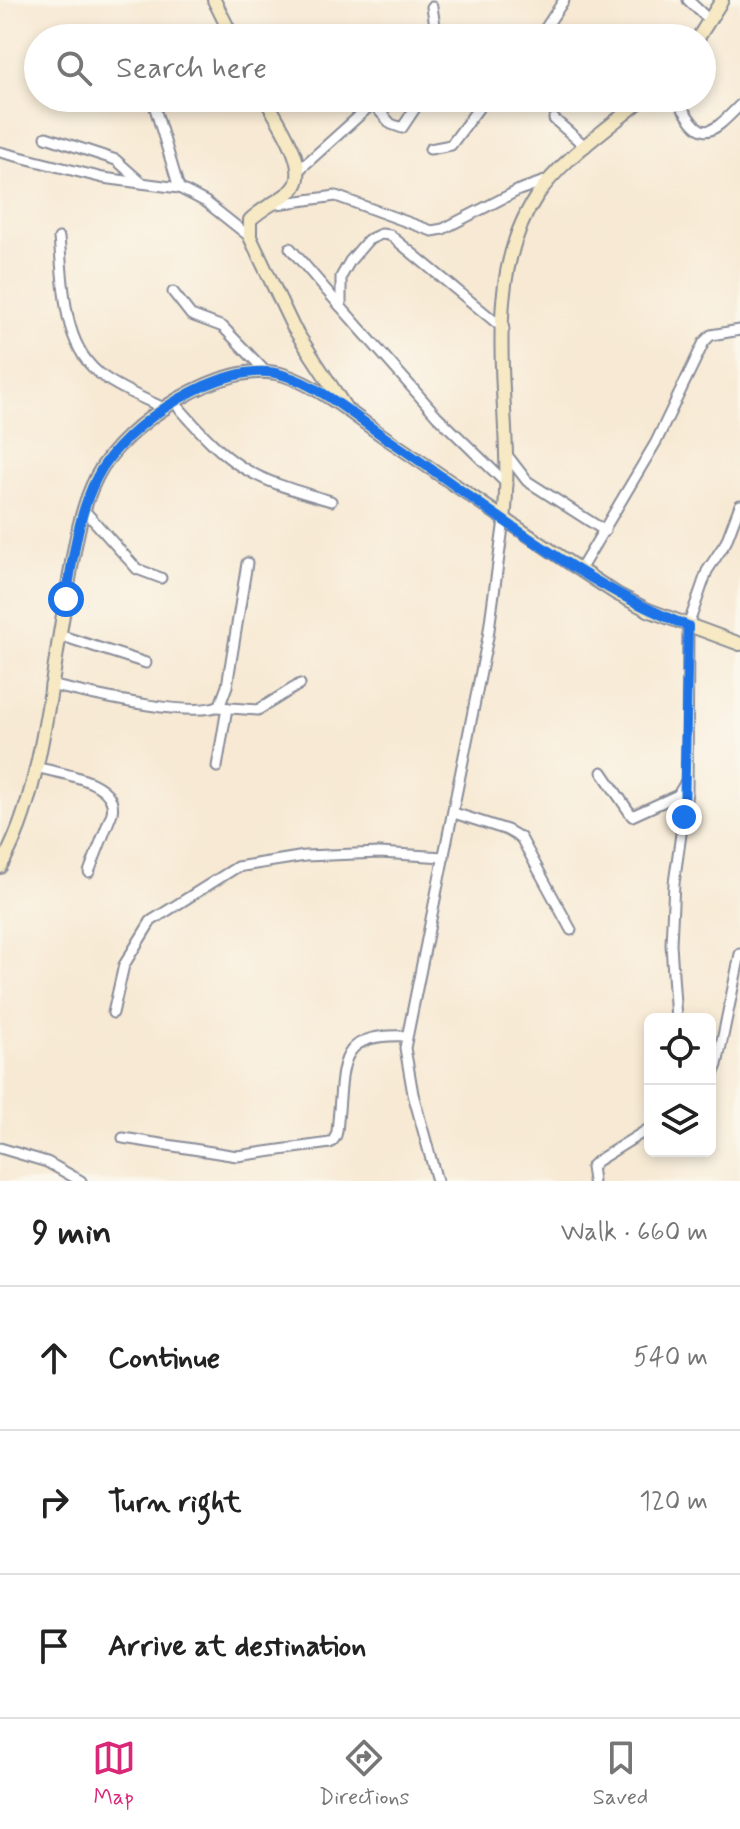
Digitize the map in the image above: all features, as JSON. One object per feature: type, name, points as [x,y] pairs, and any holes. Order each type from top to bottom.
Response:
[{"type":"main road","points":[[214,0],[226,24]]},
{"type":"main road","points":[[705,24],[722,0]]},
{"type":"main road","points":[[272,112],[299,163],[299,170],[294,188],[250,220],[250,237],[293,327],[347,410]]},
{"type":"main road","points":[[504,520],[508,485],[504,300],[513,251],[524,220],[551,179],[627,112]]},
{"type":"main road","points":[[0,867],[18,834],[35,767],[84,510],[95,480],[110,455],[170,406],[214,381],[266,372],[298,381],[347,410],[504,520],[627,600],[740,644]]},
{"type":"street","points":[[548,24],[564,0]]},
{"type":"street","points":[[688,0],[708,19]]},
{"type":"street","points":[[432,7],[435,24]]},
{"type":"street","points":[[685,112],[695,129],[703,133],[712,132],[740,105]]},
{"type":"street","points":[[156,112],[179,188]]},
{"type":"street","points":[[299,170],[365,112]]},
{"type":"street","points":[[383,112],[391,124],[402,128],[413,112]]},
{"type":"street","points":[[430,149],[451,145],[476,112]]},
{"type":"street","points":[[554,119],[586,147]]},
{"type":"street","points":[[46,137],[116,160],[142,183]]},
{"type":"street","points":[[0,152],[103,178],[179,188],[206,202],[250,237]]},
{"type":"street","points":[[271,205],[336,196],[432,231],[443,229],[519,190],[551,179]]},
{"type":"street","points":[[341,307],[341,277],[368,240],[381,234],[390,235],[504,329]]},
{"type":"street","points":[[59,238],[67,312],[78,349],[104,377],[170,406],[214,448],[255,477],[331,501]]},
{"type":"street","points":[[290,248],[429,408],[508,485]]},
{"type":"street","points":[[173,292],[191,315],[223,327],[266,372]]},
{"type":"street","points":[[580,570],[656,442],[704,342],[711,335],[740,330]]},
{"type":"street","points":[[507,455],[527,481],[605,531]]},
{"type":"street","points":[[676,1013],[671,944],[687,780],[688,626],[707,571],[726,542],[740,505]]},
{"type":"street","points":[[84,510],[137,569],[161,578]]},
{"type":"street","points":[[437,1181],[413,1094],[406,1059],[406,1036],[454,813],[497,590],[504,520]]},
{"type":"street","points":[[217,767],[222,707],[247,563]]},
{"type":"street","points":[[59,635],[146,663]]},
{"type":"street","points":[[50,685],[126,702],[258,710],[300,684]]},
{"type":"street","points":[[35,767],[93,783],[109,796],[112,813],[89,872]]},
{"type":"street","points":[[602,772],[625,810],[637,817],[678,795],[687,780]]},
{"type":"street","points":[[454,813],[507,830],[521,838],[571,930]]},
{"type":"street","points":[[113,1013],[124,965],[151,921],[237,867],[305,856],[380,853],[444,857]]},
{"type":"street","points":[[716,1067],[740,954]]},
{"type":"street","points":[[123,1138],[179,1144],[237,1156],[330,1143],[337,1134],[343,1067],[350,1050],[374,1035],[406,1036]]},
{"type":"street","points":[[593,1181],[591,1167],[597,1161],[644,1132]]},
{"type":"street","points":[[0,1148],[47,1162],[81,1181]]},
{"type":"route","points":[[66,599],[84,510],[98,473],[110,455],[147,422],[193,391],[214,381],[249,372],[281,374],[347,410],[504,520],[617,594],[688,626],[687,792],[684,817]]}]
